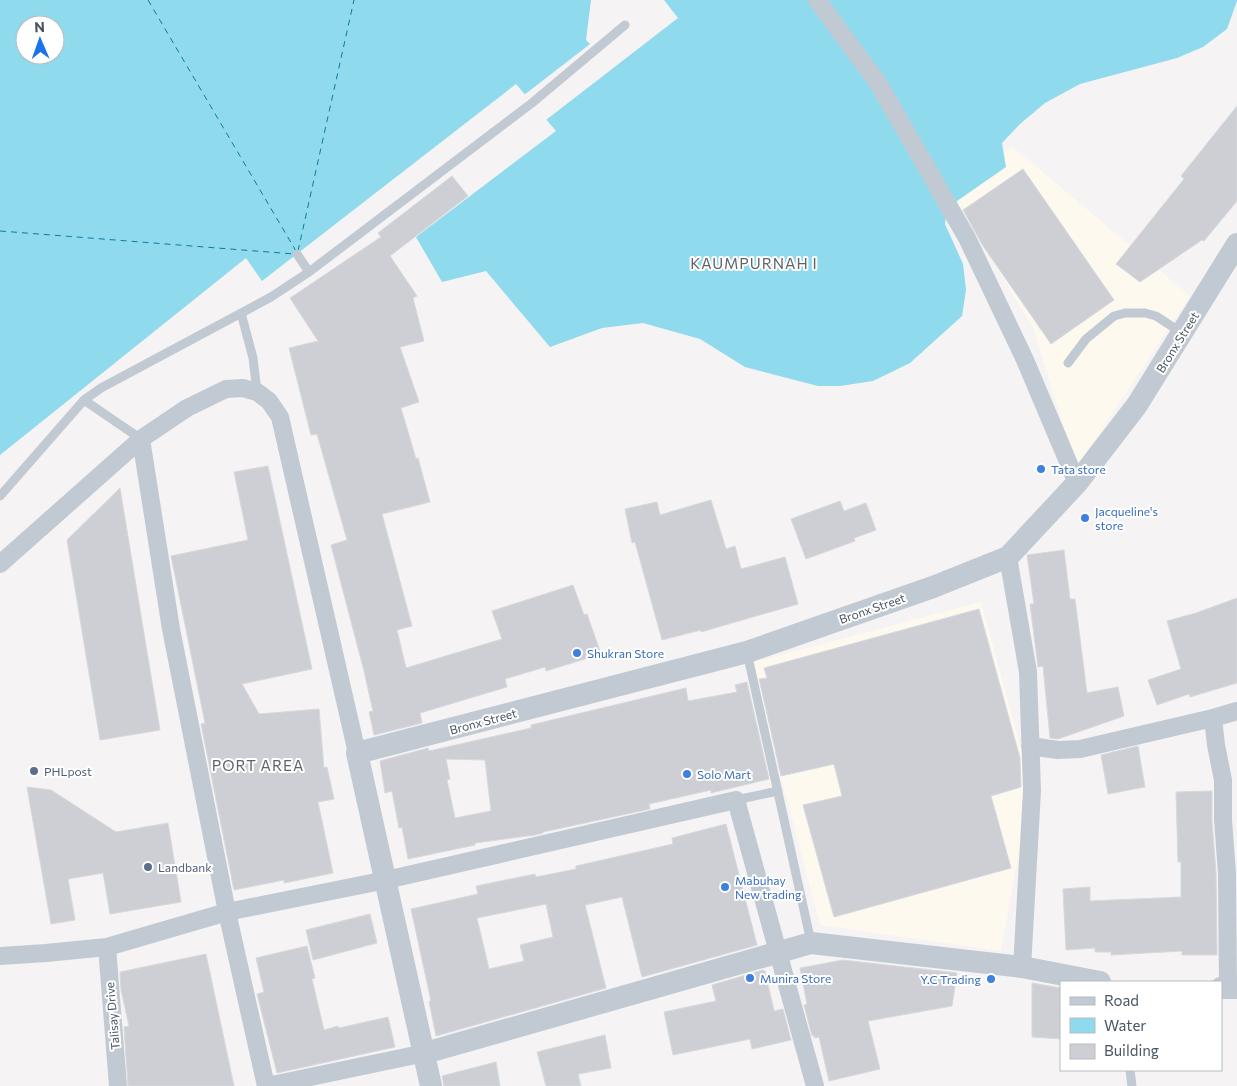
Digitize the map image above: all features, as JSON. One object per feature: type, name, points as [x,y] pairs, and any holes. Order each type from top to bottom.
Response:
[{"type":"street","points":[[817,0],[878,83],[967,238],[1025,360],[1077,483]]},
{"type":"street","name":"Bronx Street","points":[[357,753],[747,652],[933,587],[1008,557],[1077,483],[1137,405],[1237,244]]},
{"type":"street","points":[[0,564],[141,439],[187,408],[226,389],[243,388],[257,392],[269,401],[280,417],[431,1086]]},
{"type":"street","points":[[141,439],[171,629],[226,912],[267,1086],[425,1053],[811,943],[1022,967],[1095,981]]},
{"type":"street","points":[[1008,557],[1028,672],[1032,791],[1022,967]]},
{"type":"street","points":[[1030,746],[1058,750],[1080,749],[1237,711]]},
{"type":"street","points":[[1213,718],[1223,780],[1223,820],[1227,873],[1228,988]]},
{"type":"street","points":[[0,956],[107,946],[226,912],[386,880],[736,800],[815,1086]]},
{"type":"street","name":"Talisay Drive","points":[[107,946],[118,1086]]},
{"type":"lane","points":[[0,496],[84,400],[101,388],[271,297],[309,272],[532,103],[625,25]]},
{"type":"lane","points":[[297,254],[309,272]]},
{"type":"lane","points":[[241,313],[253,358],[257,392]]},
{"type":"lane","points":[[1068,363],[1086,339],[1114,316],[1124,313],[1156,316],[1182,333]]},
{"type":"lane","points":[[84,400],[141,439]]},
{"type":"lane","points":[[747,652],[811,943]]},
{"type":"lane","points":[[736,800],[778,791]]},
{"type":"lane","points":[[1130,1071],[1132,1086]]},
{"type":"shaded area","points":[[1013,147],[1190,296],[1076,468],[1034,330],[947,183]]},
{"type":"shaded area","points":[[981,602],[1031,785],[1001,951],[820,925],[751,663]]},
{"type":"water","points":[[0,0],[1237,0],[1227,29],[1203,47],[1177,58],[1080,84],[1045,103],[1020,124],[1002,143],[1006,167],[947,208],[945,224],[963,264],[966,290],[962,316],[910,363],[873,381],[840,386],[818,386],[745,367],[700,339],[643,323],[602,328],[550,347],[486,271],[442,282],[416,237],[556,131],[516,84],[262,281],[246,258],[0,455]]},
{"type":"pier","points":[[591,0],[664,0],[678,18],[546,120],[524,95],[590,44],[586,40]]},
{"type":"building","points":[[1237,106],[1237,201],[1204,241],[1202,240],[1140,282],[1116,264],[1184,179],[1181,176]]},
{"type":"building","points":[[1023,169],[1114,300],[1051,344],[983,246],[963,210]]},
{"type":"building","points":[[452,176],[468,196],[390,256],[417,296],[413,298],[424,341],[400,347],[419,402],[401,408],[416,459],[418,458],[430,502],[382,514],[412,626],[397,630],[406,668],[502,639],[492,611],[573,585],[584,615],[587,614],[601,654],[546,671],[545,667],[505,679],[507,687],[420,713],[422,723],[374,735],[369,712],[373,711],[364,671],[331,545],[347,540],[317,434],[311,435],[289,348],[318,341],[290,298],[381,237],[378,233]]},
{"type":"building","points":[[268,466],[312,669],[242,684],[259,714],[319,709],[324,768],[327,767],[334,799],[318,802],[333,873],[284,883],[284,880],[234,890],[201,724],[205,723],[171,556],[248,540],[234,472]]},
{"type":"building","points":[[120,488],[160,730],[100,740],[67,540]]},
{"type":"building","points":[[711,500],[726,549],[735,546],[741,569],[785,557],[798,604],[701,632],[701,630],[662,640],[635,542],[632,543],[625,509],[657,502],[660,515]]},
{"type":"building","points":[[840,501],[844,511],[866,503],[876,530],[854,538],[855,541],[806,559],[791,519]]},
{"type":"building","points":[[1064,550],[1070,599],[1075,599],[1087,693],[1118,687],[1124,716],[1058,739],[1050,738],[1043,666],[1038,667],[1030,604],[1034,604],[1027,555]]},
{"type":"building","points":[[1237,598],[1237,683],[1190,697],[1189,694],[1157,705],[1148,680],[1181,669],[1167,621]]},
{"type":"building","points":[[979,609],[1020,758],[1021,787],[991,796],[1011,868],[834,917],[803,805],[842,796],[834,764],[781,776],[759,679],[767,678],[764,668]]},
{"type":"building","points":[[747,682],[769,779],[711,793],[711,790],[649,804],[650,809],[535,835],[475,843],[475,845],[408,859],[402,827],[399,828],[392,791],[385,793],[380,761],[428,748],[429,751],[531,728],[531,725],[686,688],[688,701],[737,692],[735,685]],"holes":[[[446,759],[485,760],[491,811],[455,818],[447,780],[450,779]]]},
{"type":"building","points":[[1138,746],[1145,787],[1108,794],[1101,755]]},
{"type":"building","points":[[27,787],[51,790],[116,832],[168,823],[181,902],[110,914],[103,873],[68,879],[75,920],[51,924]]},
{"type":"building","points":[[1212,791],[1217,955],[1182,955],[1182,951],[1111,955],[1111,952],[1095,952],[1095,948],[1066,950],[1063,889],[1090,887],[1090,901],[1181,897],[1181,862],[1178,862],[1176,792]]},
{"type":"building","points":[[726,824],[757,945],[642,977],[622,897],[585,905],[606,988],[436,1036],[429,1001],[431,1001],[411,909],[478,894],[476,886],[535,874],[536,877],[576,869],[576,866],[673,844],[672,838]],"holes":[[[546,904],[553,937],[520,945],[524,961],[489,969],[477,918]]]},
{"type":"building","points":[[370,914],[377,943],[313,960],[306,930]]},
{"type":"building","points":[[307,946],[315,978],[312,979],[324,1030],[388,1017],[395,1047],[277,1073],[257,994],[264,992],[256,958]]},
{"type":"building","points":[[206,954],[234,1086],[128,1086],[124,1027],[129,1026],[121,990],[120,972]]},
{"type":"building","points":[[843,960],[957,973],[952,1006],[868,1021],[880,1069],[829,1081],[819,1037],[814,1038],[814,1035],[812,1036],[804,1005],[807,1004],[800,968]]},
{"type":"building","points":[[765,971],[774,1011],[783,1009],[791,1040],[752,1049],[750,1039],[673,1055],[664,1012],[716,1001],[712,985]]},
{"type":"building","points":[[1032,983],[1060,988],[1060,1039],[1032,1037]]},
{"type":"building","points":[[605,1035],[611,1068],[578,1074],[581,1086],[546,1086],[537,1052]]},
{"type":"building","points":[[496,1062],[500,1086],[444,1086],[442,1076]]},
{"type":"ferry route","points":[[148,0],[296,251]]},
{"type":"ferry route","points":[[298,251],[354,0]]},
{"type":"ferry route","points":[[0,231],[294,254]]},
{"type":"place","name":"Tata store","points":[[1041,469]]},
{"type":"place","name":"Jacqueline's store","points":[[1085,518]]},
{"type":"place","name":"Shukran Store","points":[[577,653]]},
{"type":"place","name":"PHLpost","points":[[34,771]]},
{"type":"place","name":"Solo Mart","points":[[687,774]]},
{"type":"place","name":"Landbank","points":[[148,867]]},
{"type":"place","name":"Mabuhay New trading","points":[[725,887]]},
{"type":"place","name":"Munira Store","points":[[750,978]]},
{"type":"place","name":"Y.C Trading","points":[[991,979]]},
{"type":"district","name":"KAUMPURNAH I","points":[[754,263]]},
{"type":"district","name":"PORT AREA","points":[[258,765]]}]
